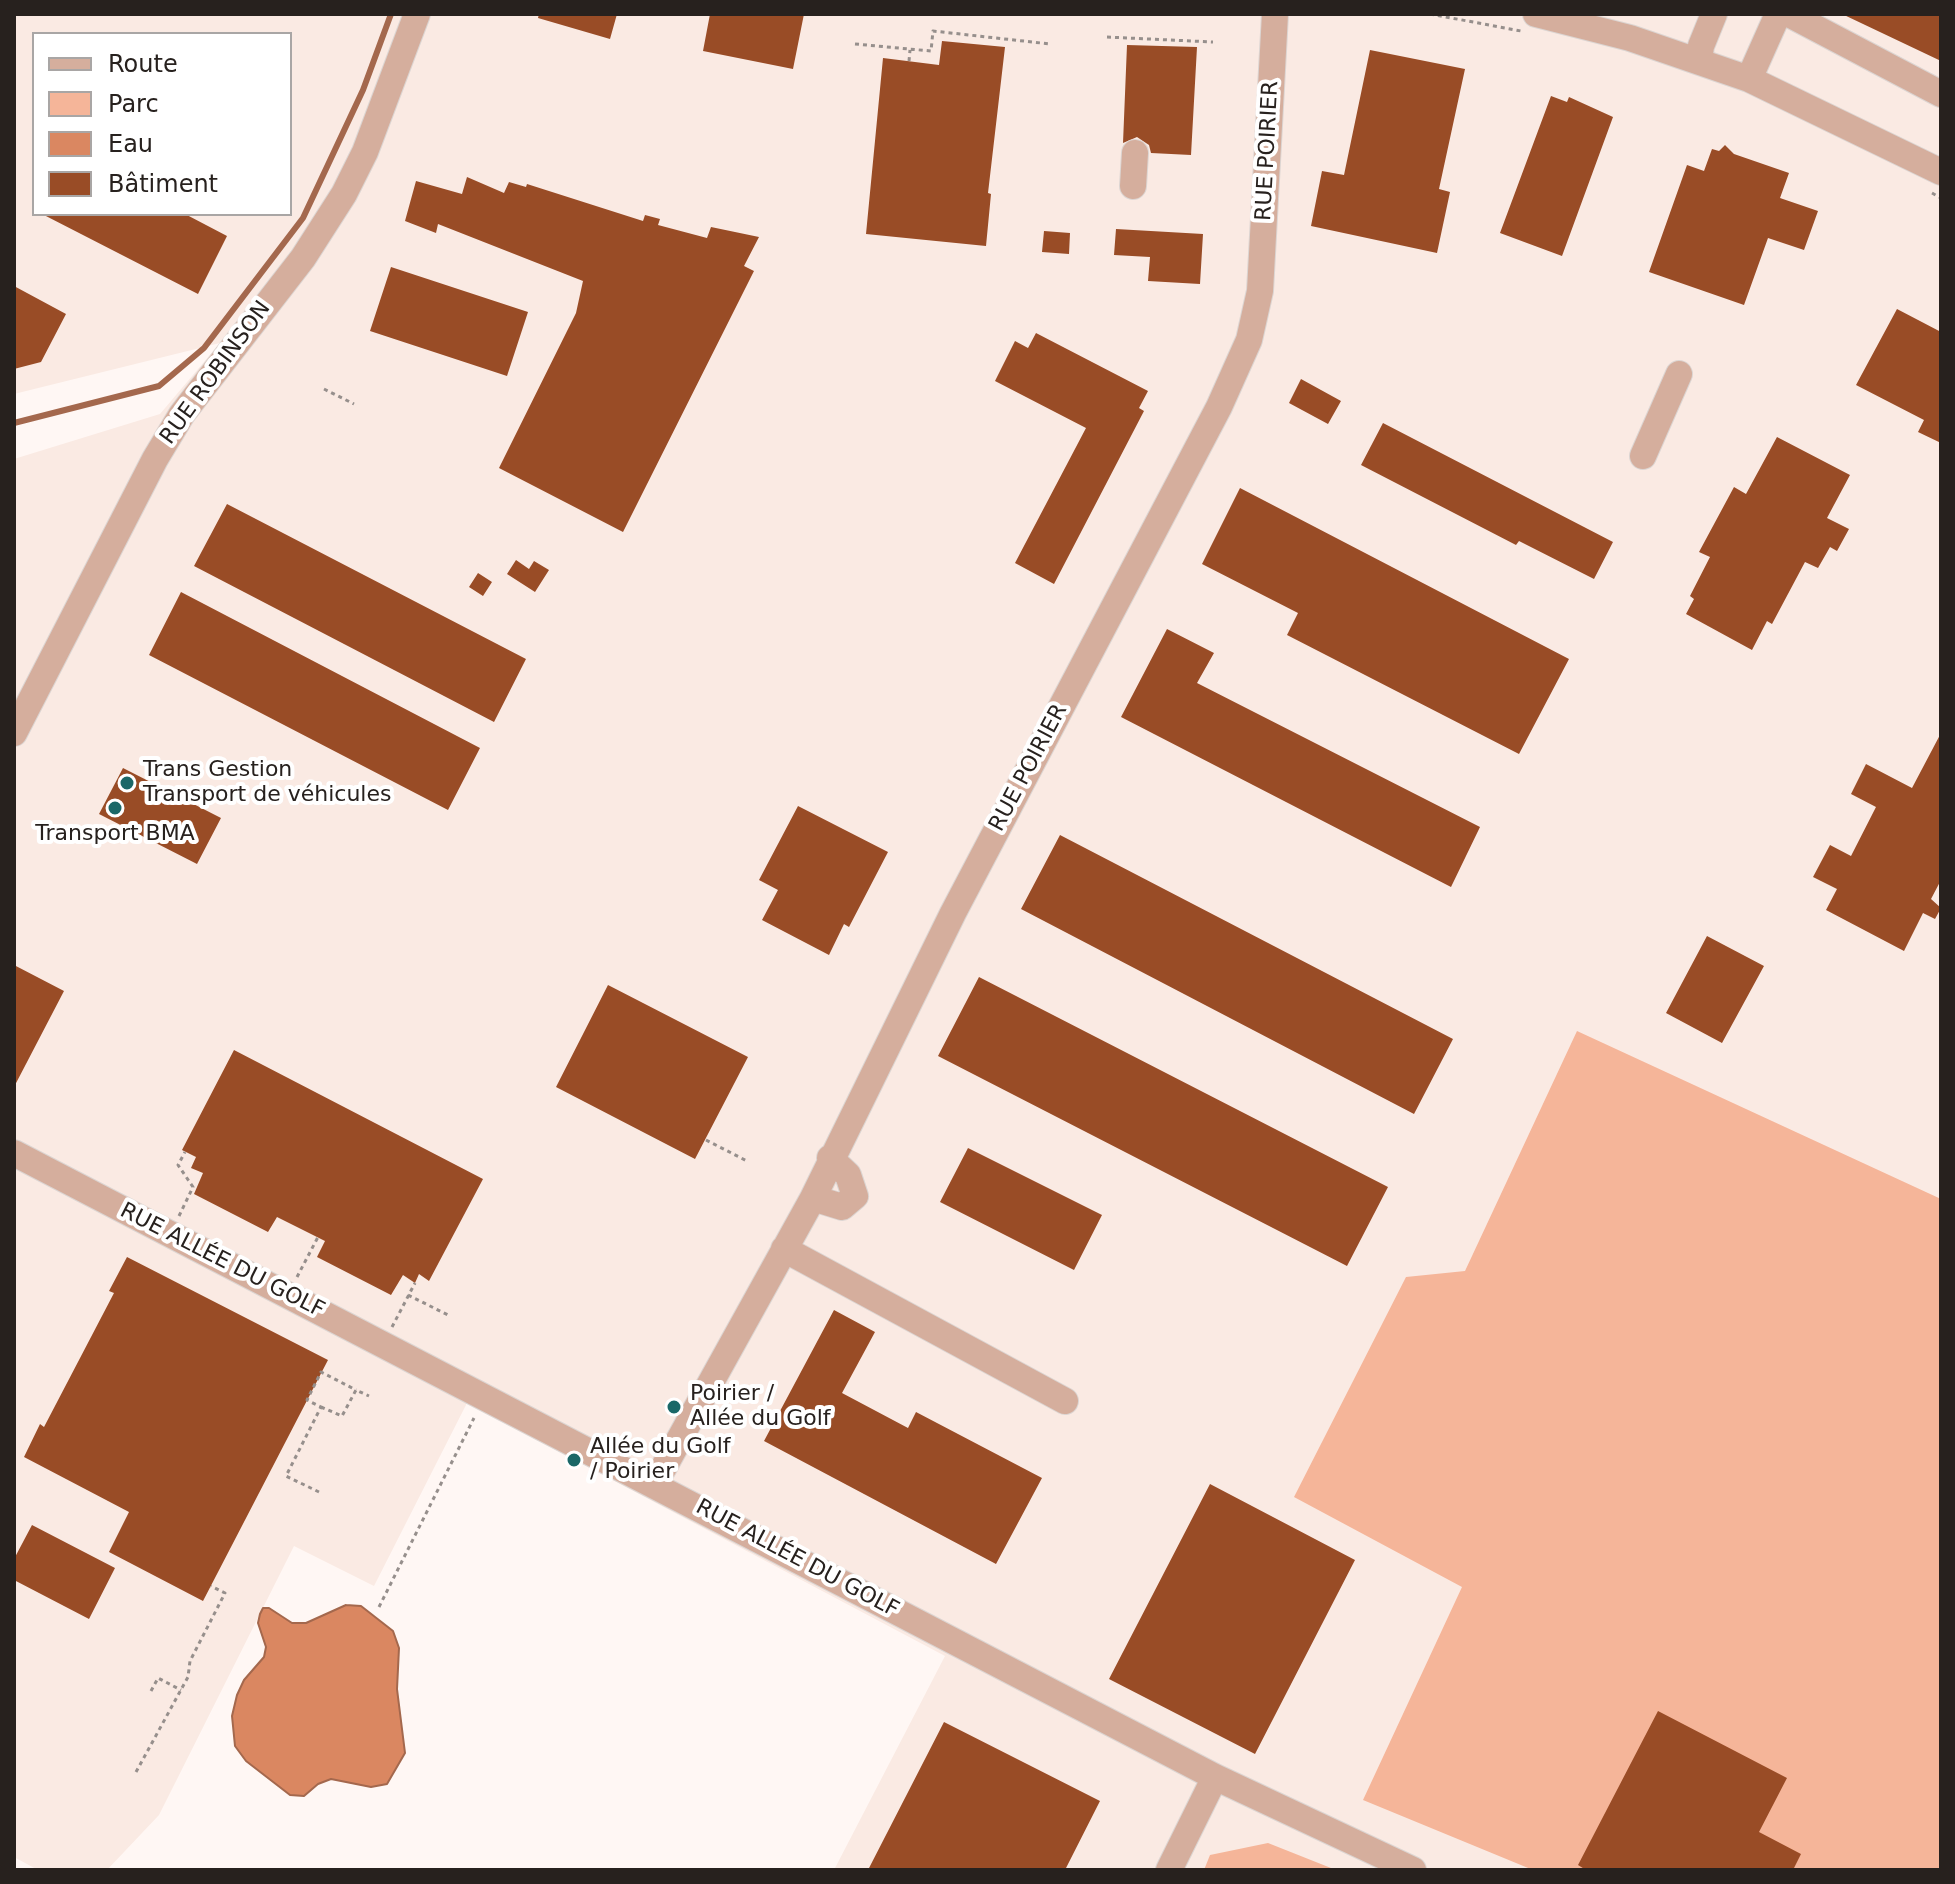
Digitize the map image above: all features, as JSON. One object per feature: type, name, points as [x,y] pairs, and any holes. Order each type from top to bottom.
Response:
[{"type":"street","name":"RUE ROBINSON","points":[[14,733],[155,459],[182,414],[303,258],[344,194],[365,152],[417,14]]},
{"type":"street","name":"RUE POIRIER","points":[[654,1485],[813,1198],[830,1158],[989,844],[1229,388],[1249,340],[1260,291],[1275,14]]},
{"type":"street","points":[[1699,61],[1701,46],[1714,14]]},
{"type":"street","points":[[1749,79],[1778,14]]},
{"type":"street","points":[[1789,14],[1941,94]]},
{"type":"street","points":[[1533,23],[1570,18],[1749,79],[1934,182]]},
{"type":"street","points":[[1133,186],[1135,153]]},
{"type":"street","points":[[1643,456],[1679,374]]},
{"type":"street","name":"RUE ALLÉE DU GOLF","points":[[14,1153],[1215,1777],[1413,1870]]},
{"type":"street","points":[[813,1198],[842,1207],[855,1196],[848,1175],[830,1158]]},
{"type":"street","points":[[784,1249],[1065,1401]]},
{"type":"street","points":[[1169,1870],[1215,1777]]},
{"type":"path","points":[[1430,14],[1533,23]]},
{"type":"path","points":[[855,44],[931,51],[933,31],[1050,44]]},
{"type":"path","points":[[1107,37],[1213,42]]},
{"type":"path","points":[[909,61],[910,50]]},
{"type":"path","points":[[1934,182],[1941,198]]},
{"type":"path","points":[[324,389],[354,404]]},
{"type":"path","points":[[706,1140],[747,1161]]},
{"type":"path","points":[[170,1234],[193,1187],[178,1165],[185,1152]]},
{"type":"path","points":[[288,1295],[318,1237]]},
{"type":"path","points":[[383,1344],[415,1283]]},
{"type":"path","points":[[408,1295],[450,1316]]},
{"type":"path","points":[[356,1390],[342,1416],[307,1400],[321,1372],[369,1396]]},
{"type":"path","points":[[379,1607],[485,1397]]},
{"type":"path","points":[[319,1492],[286,1476],[321,1407]]},
{"type":"path","points":[[136,1772],[188,1677],[190,1661],[225,1593],[211,1586]]},
{"type":"path","points":[[151,1691],[158,1678],[181,1690]]},
{"type":"shaded area","points":[[14,14],[1941,14],[1941,1870],[834,1870],[945,1656],[467,1403],[374,1586],[294,1546],[159,1815],[107,1870],[38,1870],[14,1857],[14,459],[160,414],[220,343],[14,394]]},
{"type":"green space","points":[[1577,1031],[1941,1199],[1941,1870],[1533,1870],[1363,1800],[1462,1587],[1294,1497],[1406,1277],[1465,1271]]},
{"type":"green space","points":[[1268,1843],[1336,1870],[1204,1870],[1210,1855]]},
{"type":"water","points":[[346,1605],[361,1606],[393,1631],[399,1648],[397,1689],[405,1753],[387,1784],[371,1787],[331,1779],[318,1784],[304,1796],[290,1795],[246,1761],[235,1746],[232,1716],[237,1695],[244,1680],[264,1657],[266,1647],[258,1623],[260,1614],[263,1608],[269,1608],[292,1623],[306,1623]]},
{"type":"building","points":[[539,14],[617,14],[610,39],[538,18]]},
{"type":"building","points":[[710,14],[804,14],[793,69],[703,51]]},
{"type":"building","points":[[1842,14],[1941,14],[1941,61]]},
{"type":"building","points":[[942,41],[1005,47],[988,193],[991,194],[986,246],[866,234],[883,58],[939,65]]},
{"type":"building","points":[[1127,45],[1197,47],[1191,155],[1151,153],[1149,145],[1137,137],[1123,143]]},
{"type":"building","points":[[1370,50],[1465,69],[1439,189],[1450,192],[1437,253],[1311,226],[1322,171],[1344,175]]},
{"type":"building","points":[[1551,96],[1567,102],[1569,97],[1613,117],[1562,256],[1500,233]]},
{"type":"building","points":[[1725,145],[1734,154],[1789,173],[1780,198],[1818,211],[1804,250],[1768,238],[1744,305],[1649,272],[1687,165],[1704,171],[1712,149],[1719,151]]},
{"type":"building","points":[[467,177],[504,193],[509,182],[526,187],[527,184],[643,221],[645,215],[660,219],[658,225],[707,238],[711,227],[759,237],[744,266],[754,271],[623,532],[499,468],[576,313],[583,281],[438,224],[436,233],[405,221],[416,181],[462,194]]},
{"type":"building","points":[[46,216],[189,216],[227,236],[198,294]]},
{"type":"building","points":[[1116,229],[1203,234],[1200,284],[1148,281],[1150,257],[1114,255]]},
{"type":"building","points":[[1044,231],[1070,233],[1069,254],[1042,252]]},
{"type":"building","points":[[391,267],[528,312],[507,376],[370,331]]},
{"type":"building","points":[[14,286],[66,314],[41,362],[14,369]]},
{"type":"building","points":[[1897,309],[1941,332],[1941,443],[1918,432],[1924,420],[1856,385]]},
{"type":"building","points":[[1036,333],[1148,391],[1139,408],[1144,411],[1054,584],[1015,563],[1086,428],[995,381],[1015,341],[1028,348]]},
{"type":"building","points":[[1301,379],[1341,401],[1328,424],[1289,403]]},
{"type":"building","points":[[1383,423],[1613,542],[1594,579],[1519,541],[1516,545],[1361,465]]},
{"type":"building","points":[[1777,437],[1850,475],[1827,518],[1849,529],[1837,551],[1830,547],[1818,568],[1805,562],[1772,624],[1767,621],[1752,650],[1686,614],[1694,599],[1690,596],[1710,557],[1699,552],[1734,487],[1746,494]]},
{"type":"building","points":[[1240,488],[1569,659],[1519,754],[1287,635],[1298,613],[1202,564]]},
{"type":"building","points":[[227,504],[526,659],[494,722],[194,566]]},
{"type":"building","points":[[516,560],[529,569],[534,561],[549,570],[535,592],[507,574]]},
{"type":"building","points":[[478,573],[492,582],[483,596],[469,587]]},
{"type":"building","points":[[181,592],[480,748],[448,810],[149,655]]},
{"type":"building","points":[[1167,629],[1214,653],[1197,683],[1480,827],[1451,887],[1121,717]]},
{"type":"building","points":[[1941,733],[1941,880],[1931,899],[1941,908],[1935,919],[1923,913],[1904,951],[1826,910],[1837,889],[1813,877],[1830,845],[1851,856],[1876,807],[1851,794],[1866,764],[1912,788]]},
{"type":"building","points":[[123,768],[221,818],[197,864],[99,814]]},
{"type":"building","points":[[798,806],[888,852],[849,927],[844,924],[829,955],[762,920],[778,890],[759,880]]},
{"type":"building","points":[[1060,835],[1453,1039],[1414,1114],[1021,909]]},
{"type":"building","points":[[1707,936],[1764,966],[1722,1043],[1666,1013]]},
{"type":"building","points":[[14,965],[64,991],[14,1087]]},
{"type":"building","points":[[979,977],[1388,1187],[1347,1266],[938,1056]]},
{"type":"building","points":[[608,985],[748,1057],[695,1159],[556,1087]]},
{"type":"building","points":[[234,1050],[483,1179],[429,1281],[419,1274],[415,1283],[403,1275],[391,1295],[317,1257],[325,1241],[277,1217],[268,1232],[194,1194],[203,1173],[191,1168],[196,1157],[182,1150]]},
{"type":"building","points":[[968,1148],[1102,1215],[1074,1270],[940,1202]]},
{"type":"building","points":[[127,1257],[328,1360],[203,1601],[109,1552],[129,1512],[24,1457],[40,1424],[44,1427],[114,1293],[109,1291]]},
{"type":"building","points":[[834,1310],[875,1332],[842,1393],[908,1428],[916,1412],[1042,1478],[996,1564],[764,1441]]},
{"type":"building","points":[[1210,1484],[1355,1560],[1255,1754],[1109,1679]]},
{"type":"building","points":[[32,1525],[115,1568],[89,1619],[14,1580],[14,1559]]},
{"type":"building","points":[[1658,1711],[1787,1778],[1759,1832],[1801,1854],[1793,1870],[1586,1870],[1578,1865]]},
{"type":"building","points":[[944,1722],[1100,1801],[1065,1870],[868,1870]]},
{"type":"waterway","points":[[14,423],[159,386],[204,348],[303,218],[363,90],[391,14]]},
{"type":"place","name":"Trans Gestion Transport de véhicules","points":[[127,783]]},
{"type":"place","name":"Transport BMA","points":[[115,808]]},
{"type":"place","name":"Poirier / Allée du Golf","points":[[674,1407]]},
{"type":"place","name":"Allée du Golf / Poirier","points":[[574,1460]]}]
